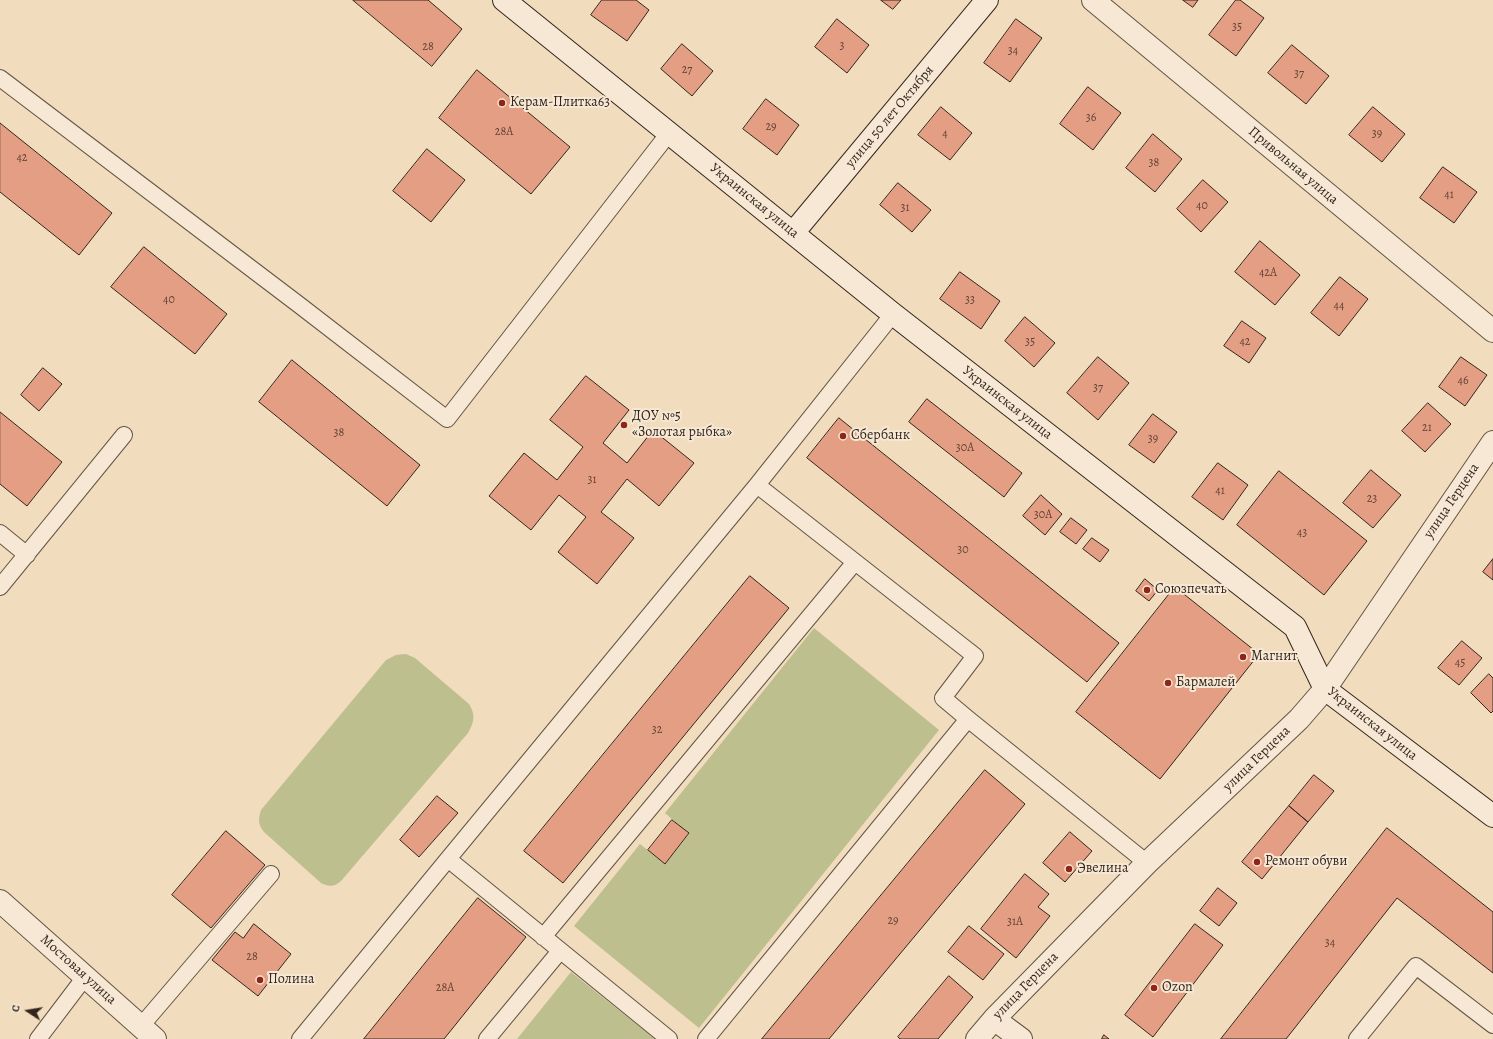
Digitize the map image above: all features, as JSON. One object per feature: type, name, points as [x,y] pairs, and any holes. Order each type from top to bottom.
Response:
[{"type":"street","name":"Украинская улица","points":[[504,0],[893,314],[1295,627],[1325,689],[1493,816]]},
{"type":"street","name":"улица 50 лет Октября","points":[[793,233],[987,0]]},
{"type":"street","name":"Привольная улица","points":[[1093,0],[1493,331]]},
{"type":"street","name":"улица Герцена","points":[[977,1039],[994,1019],[1147,863],[1299,719],[1325,689],[1493,442]]},
{"type":"street","name":"Мостовая улица","points":[[0,901],[148,1033]]},
{"type":"street","points":[[994,1019],[1021,1039]]},
{"type":"lane","points":[[0,78],[447,419],[669,134]]},
{"type":"lane","points":[[300,1039],[757,485],[893,314]]},
{"type":"lane","points":[[0,587],[124,435]]},
{"type":"lane","points":[[757,485],[975,656],[943,698],[1147,863]]},
{"type":"lane","points":[[0,533],[27,554]]},
{"type":"lane","points":[[543,937],[855,562]]},
{"type":"lane","points":[[706,1039],[968,719]]},
{"type":"lane","points":[[448,859],[560,952],[669,1039]]},
{"type":"lane","points":[[148,1033],[271,874]]},
{"type":"lane","points":[[487,1039],[560,952]]},
{"type":"lane","points":[[1357,1039],[1416,966],[1493,1025]]},
{"type":"lane","points":[[38,1039],[85,977]]},
{"type":"green space","points":[[814,628],[939,730],[699,1028],[574,926],[640,844],[665,864],[689,834],[665,813]]},
{"type":"green space","points":[[406,654],[415,658],[469,704],[473,712],[472,725],[468,733],[341,881],[329,886],[321,883],[264,832],[259,821],[259,816],[261,810],[386,660],[396,655]]},
{"type":"green space","points":[[571,972],[655,1039],[517,1039]]},
{"type":"building","points":[[353,0],[428,0],[462,29],[432,66]]},
{"type":"building","points":[[602,0],[636,0],[649,10],[627,41],[591,15]]},
{"type":"building","points":[[881,0],[901,0],[893,9]]},
{"type":"building","points":[[1183,0],[1198,0],[1193,7]]},
{"type":"building","points":[[1236,0],[1240,0],[1264,18],[1236,56],[1209,35]]},
{"type":"building","points":[[837,19],[869,45],[847,73],[815,47]]},
{"type":"building","points":[[1016,19],[1042,38],[1010,82],[984,63]]},
{"type":"building","points":[[682,44],[713,71],[692,96],[661,69]]},
{"type":"building","points":[[1292,45],[1329,76],[1306,104],[1268,73]]},
{"type":"building","points":[[477,70],[570,147],[531,194],[439,118]]},
{"type":"building","points":[[1088,87],[1121,113],[1093,150],[1060,124]]},
{"type":"building","points":[[766,99],[799,125],[777,155],[743,129]]},
{"type":"building","points":[[941,107],[972,133],[950,160],[918,135]]},
{"type":"building","points":[[1373,107],[1405,134],[1382,162],[1349,135]]},
{"type":"building","points":[[0,123],[112,213],[79,255],[0,192]]},
{"type":"building","points":[[1153,134],[1182,159],[1155,192],[1126,168]]},
{"type":"building","points":[[427,149],[465,180],[431,222],[393,191]]},
{"type":"building","points":[[1443,167],[1477,192],[1454,223],[1420,198]]},
{"type":"building","points":[[1203,180],[1228,202],[1201,232],[1177,209]]},
{"type":"building","points":[[898,183],[931,210],[912,232],[880,205]]},
{"type":"building","points":[[1260,241],[1300,275],[1275,305],[1235,272]]},
{"type":"building","points":[[144,247],[227,314],[195,354],[111,287]]},
{"type":"building","points":[[960,272],[1000,301],[981,329],[940,299]]},
{"type":"building","points":[[1340,277],[1368,299],[1339,336],[1311,313]]},
{"type":"building","points":[[1025,317],[1055,343],[1034,367],[1005,341]]},
{"type":"building","points":[[1242,321],[1266,338],[1249,363],[1224,346]]},
{"type":"building","points":[[1098,357],[1129,383],[1098,420],[1067,393]]},
{"type":"building","points":[[1461,357],[1487,375],[1465,406],[1439,387]]},
{"type":"building","points":[[292,360],[420,465],[387,506],[259,402]]},
{"type":"building","points":[[43,368],[62,384],[39,411],[21,395]]},
{"type":"building","points":[[586,376],[629,410],[603,443],[627,463],[653,430],[694,463],[659,506],[627,479],[601,512],[634,538],[597,584],[558,552],[586,517],[559,495],[531,530],[489,496],[524,453],[557,480],[583,447],[550,420]]},
{"type":"building","points":[[927,399],[1022,473],[1004,497],[909,422]]},
{"type":"building","points":[[1428,403],[1451,424],[1425,452],[1402,431]]},
{"type":"building","points":[[0,412],[62,462],[27,506],[0,484]]},
{"type":"building","points":[[1153,414],[1177,432],[1154,463],[1129,445]]},
{"type":"building","points":[[839,418],[1119,643],[1087,682],[807,458]]},
{"type":"building","points":[[1218,463],[1248,485],[1223,520],[1192,497]]},
{"type":"building","points":[[1371,470],[1401,495],[1373,528],[1343,503]]},
{"type":"building","points":[[1279,471],[1367,541],[1324,595],[1237,525]]},
{"type":"building","points":[[1041,495],[1062,514],[1045,535],[1023,516]]},
{"type":"building","points":[[1071,518],[1087,530],[1076,544],[1060,532]]},
{"type":"building","points":[[1092,538],[1109,550],[1100,562],[1083,549]]},
{"type":"building","points":[[1493,559],[1493,580],[1483,572]]},
{"type":"building","points":[[750,576],[789,608],[563,883],[524,851]]},
{"type":"building","name":"Союзпечать","points":[[1145,579],[1158,590],[1149,601],[1136,591]]},
{"type":"building","name":"Бармалей","points":[[1175,587],[1259,654],[1160,779],[1076,712]]},
{"type":"building","points":[[1462,641],[1482,658],[1459,685],[1438,668]]},
{"type":"building","points":[[1489,674],[1493,678],[1493,711],[1491,713],[1471,693]]},
{"type":"building","points":[[985,770],[1025,804],[829,1039],[762,1039]]},
{"type":"building","points":[[1314,775],[1334,791],[1308,822],[1289,806]]},
{"type":"building","points":[[437,796],[458,813],[419,857],[400,840]]},
{"type":"building","points":[[1289,806],[1308,822],[1262,879],[1242,862]]},
{"type":"building","points":[[672,820],[689,833],[665,864],[648,850]]},
{"type":"building","points":[[1387,828],[1493,912],[1493,973],[1397,898],[1286,1039],[1221,1039]]},
{"type":"building","points":[[226,831],[265,865],[211,928],[172,895]]},
{"type":"building","points":[[1070,832],[1092,851],[1065,882],[1043,863]]},
{"type":"building","points":[[1025,874],[1049,894],[1038,907],[1050,916],[1016,958],[981,929]]},
{"type":"building","points":[[1218,888],[1237,903],[1219,926],[1200,911]]},
{"type":"building","points":[[478,898],[526,937],[444,1039],[364,1039]]},
{"type":"building","points":[[254,924],[291,954],[258,996],[212,960],[235,932],[243,938]]},
{"type":"building","points":[[1195,924],[1223,945],[1153,1037],[1125,1015]]},
{"type":"building","points":[[969,926],[1004,954],[983,980],[948,952]]},
{"type":"building","points":[[949,976],[973,997],[938,1039],[900,1039],[898,1037]]},
{"type":"building","points":[[1104,1035],[1109,1039],[1102,1039]]},
{"type":"place","name":"Керам-Плитка63","points":[[502,103]]},
{"type":"place","name":"ДОУ №5 «Золотая рыбка»","points":[[624,425]]},
{"type":"place","name":"Сбербанк","points":[[843,436]]},
{"type":"place","name":"Союзпечать","points":[[1147,590]]},
{"type":"place","name":"Магнит","points":[[1243,657]]},
{"type":"place","name":"Бармалей","points":[[1168,683]]},
{"type":"place","name":"Ремонт обуви","points":[[1257,862]]},
{"type":"place","name":"Эвелина","points":[[1069,869]]},
{"type":"place","name":"Полина","points":[[260,980]]},
{"type":"place","name":"Ozon","points":[[1154,988]]}]
